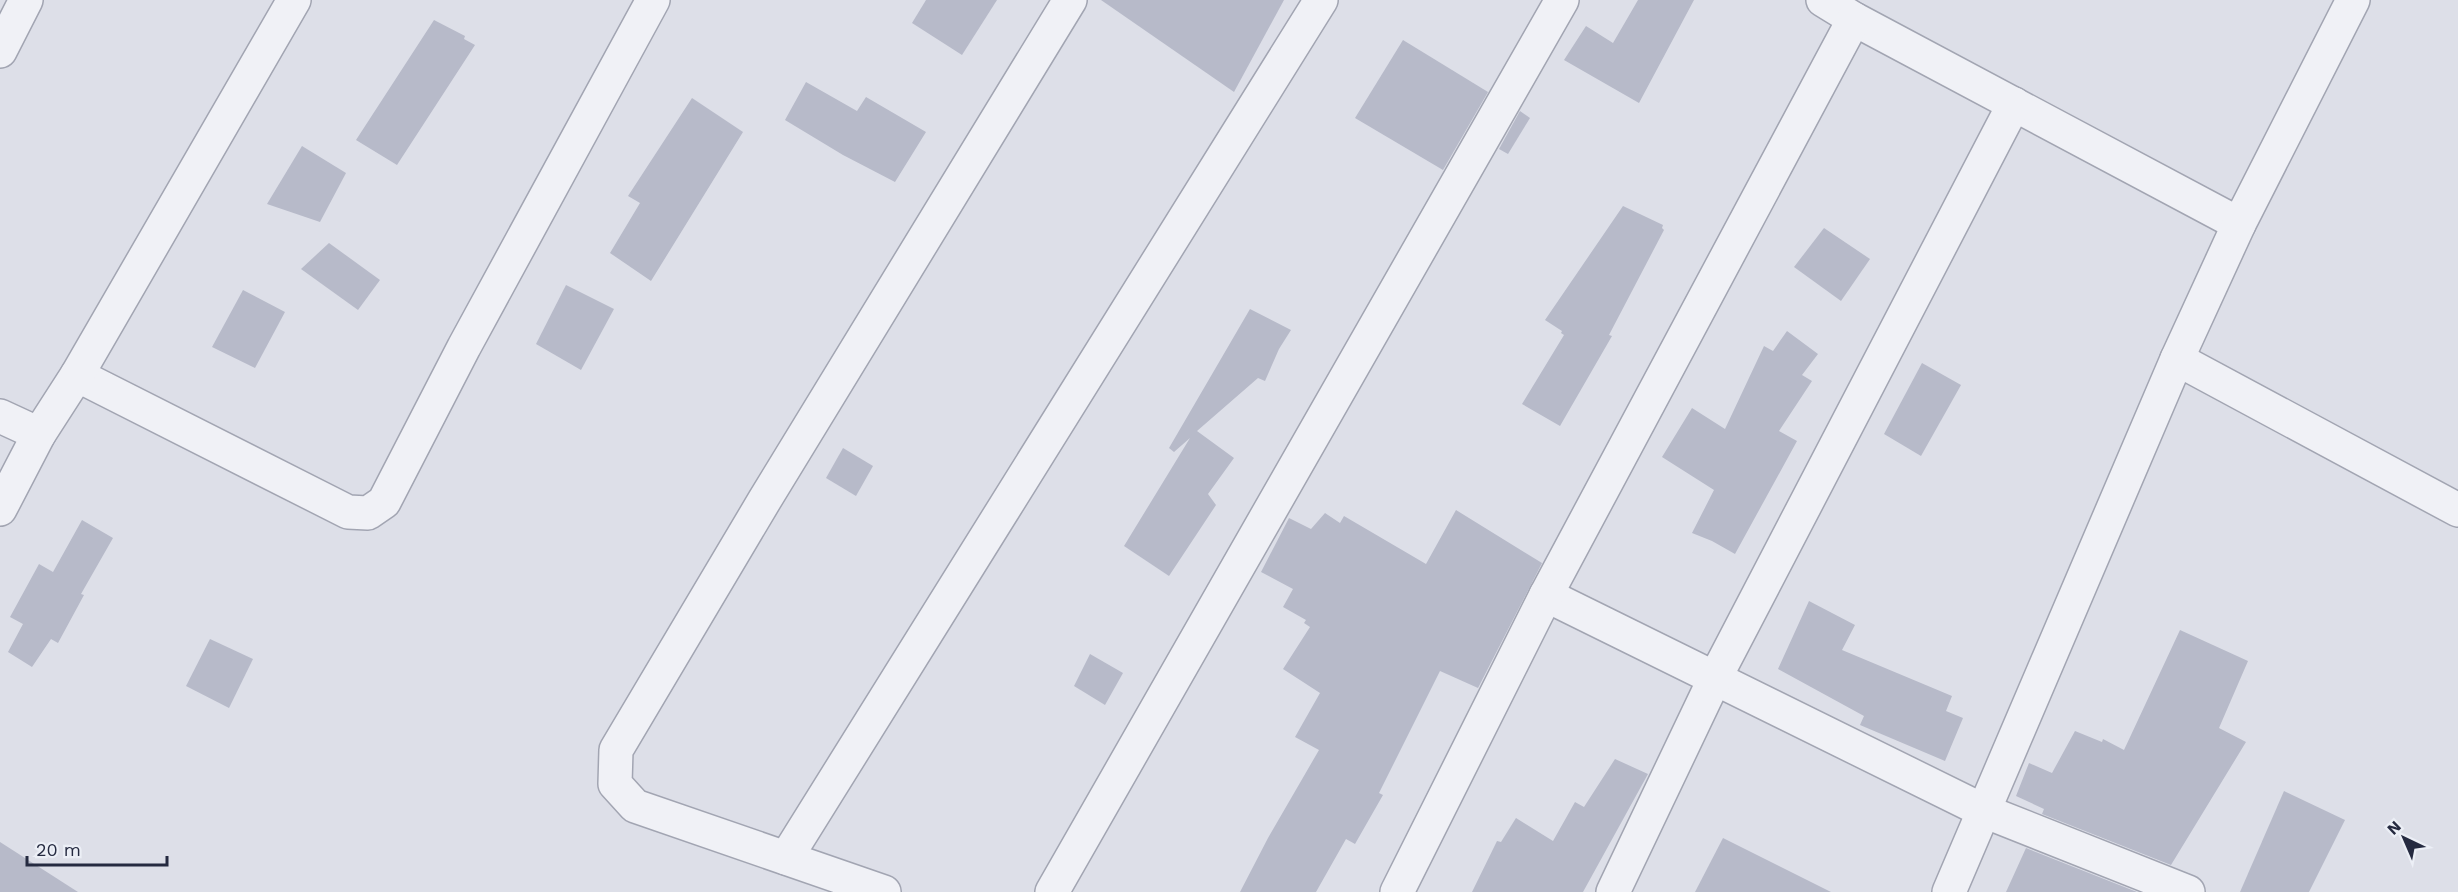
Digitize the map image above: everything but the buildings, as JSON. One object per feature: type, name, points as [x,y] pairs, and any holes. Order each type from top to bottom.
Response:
[{"type":"street","points":[[0,51],[26,0]]},
{"type":"street","points":[[0,509],[39,434],[77,375],[294,0]]},
{"type":"street","points":[[77,375],[348,512],[368,513],[384,502],[464,346],[652,0]]},
{"type":"street","points":[[884,892],[635,806],[615,784],[616,750],[764,501],[1070,0]]},
{"type":"street","points":[[786,858],[1321,0]]},
{"type":"street","points":[[1052,892],[1562,0]]},
{"type":"street","points":[[1823,0],[1854,19],[2240,224]]},
{"type":"street","points":[[1949,892],[2177,359],[2240,224],[2353,0]]},
{"type":"street","points":[[1397,892],[1546,595],[1854,19]]},
{"type":"street","points":[[1612,892],[1715,678],[2014,104]]},
{"type":"street","points":[[2177,359],[2458,510]]},
{"type":"street","points":[[0,416],[39,434]]},
{"type":"street","points":[[0,458],[39,434]]},
{"type":"street","points":[[1546,595],[1983,811],[2175,890]]}]
